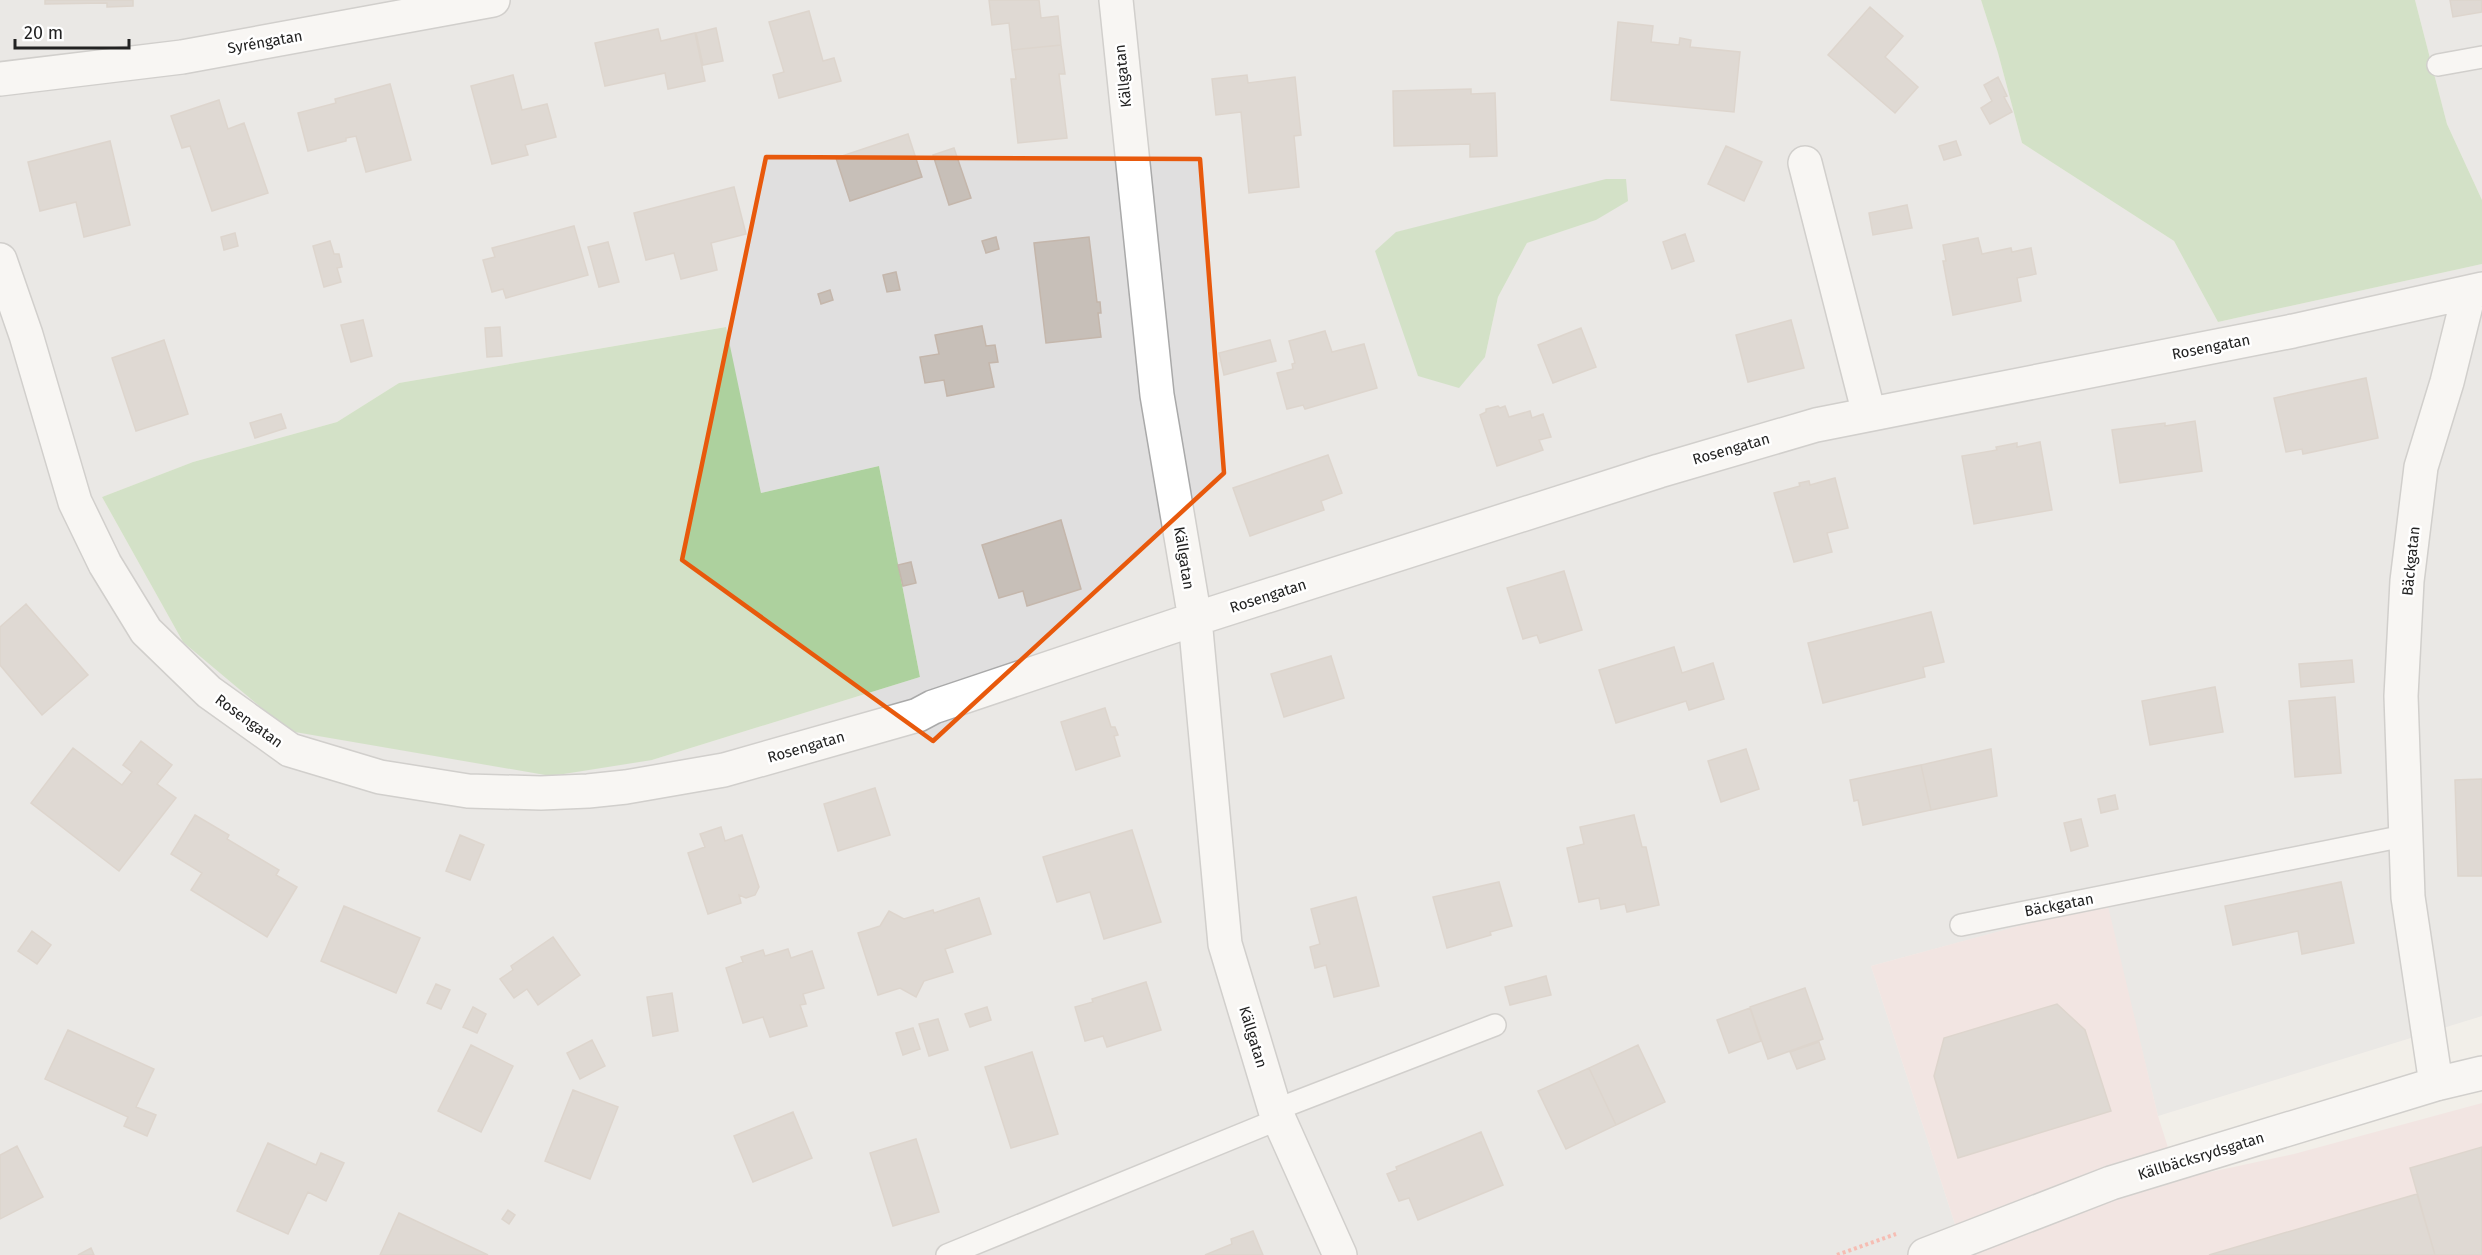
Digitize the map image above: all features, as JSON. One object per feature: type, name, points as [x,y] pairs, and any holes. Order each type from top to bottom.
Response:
[{"type":"street","name":"Syréngatan","points":[[0,79],[182,57],[493,0]]},
{"type":"street","name":"Källgatan","points":[[1116,0],[1157,395],[1195,619],[1225,944],[1277,1115],[1340,1255]]},
{"type":"street","points":[[1805,163],[1869,414]]},
{"type":"street","name":"Rosengatan","points":[[0,260],[26,335],[75,502],[117,583],[146,631],[209,692],[290,750],[380,777],[468,790],[541,793],[626,787],[724,770],[918,715],[933,707],[1195,619],[1689,461],[1816,424],[2293,331],[2476,291]]},
{"type":"street","name":"Bäckgatan","points":[[2436,1084],[2408,897],[2404,836],[2401,696],[2410,558],[2421,467],[2476,291]]},
{"type":"street","name":"Källbäcksrydsgatan","points":[[1924,1255],[2111,1183],[2436,1084],[2482,1073]]},
{"type":"lane","points":[[2438,65],[2482,57]]},
{"type":"lane","name":"Bäckgatan","points":[[1961,925],[2404,836]]},
{"type":"lane","points":[[947,1255],[1495,1025]]},
{"type":"highlighted area","points":[[766,157],[1200,159],[1224,473],[933,741],[682,560]]},
{"type":"shaded area","points":[[0,0],[1981,0],[2022,143],[2174,241],[2218,322],[2482,264],[2482,1016],[2158,1116],[2106,903],[1871,966],[1965,1255],[0,1255]],"holes":[[[1626,179],[1596,220],[1527,243],[1498,297],[1485,357],[1397,232]],[[725,327],[761,493],[879,466],[920,677],[652,760],[183,642],[102,497],[193,462],[337,422],[399,383]]]},
{"type":"shaded area","points":[[2415,0],[2482,0],[2482,200],[2447,124]]},
{"type":"shaded area","points":[[2107,902],[2158,1116],[2178,1179],[2294,1154],[2482,1103],[2482,1255],[1965,1255],[1871,966]]},
{"type":"green space","points":[[1981,0],[2415,0],[2447,124],[2482,200],[2482,264],[2218,322],[2174,241],[2022,143]]},
{"type":"green space","points":[[1606,179],[1626,179],[1628,201],[1596,220],[1527,243],[1498,297],[1485,357],[1459,388],[1418,376],[1375,251],[1396,232]]},
{"type":"green space","points":[[726,327],[761,493],[879,466],[920,677],[652,760],[551,776],[289,731],[183,642],[102,497],[193,462],[337,422],[399,383]]},
{"type":"building","points":[[45,0],[133,0],[133,6],[107,7],[107,3],[45,4]]},
{"type":"building","points":[[989,0],[1039,0],[1041,18],[1058,16],[1061,45],[1012,50],[1009,23],[992,25]]},
{"type":"building","points":[[2450,0],[2482,0],[2482,12],[2453,17]]},
{"type":"building","points":[[1870,7],[1903,36],[1885,57],[1918,87],[1895,113],[1828,55]]},
{"type":"building","points":[[809,11],[823,61],[834,58],[841,81],[779,98],[773,75],[784,72],[769,22]]},
{"type":"building","points":[[1618,22],[1653,26],[1651,42],[1679,45],[1680,38],[1691,40],[1690,47],[1740,52],[1734,112],[1611,100]]},
{"type":"building","points":[[716,28],[723,61],[703,65],[696,33]]},
{"type":"building","points":[[658,29],[661,41],[695,33],[705,81],[668,89],[665,73],[605,86],[595,43]]},
{"type":"building","points":[[1061,45],[1065,74],[1059,74],[1067,138],[1018,143],[1011,79],[1016,79],[1012,50]]},
{"type":"building","points":[[513,75],[522,110],[547,104],[556,137],[525,145],[528,155],[492,164],[471,86]]},
{"type":"building","points":[[1247,75],[1248,83],[1295,77],[1301,135],[1294,136],[1299,187],[1249,193],[1241,112],[1216,115],[1212,79]]},
{"type":"building","points":[[1998,77],[2007,96],[2004,97],[2012,112],[1990,124],[1981,108],[1992,101],[1984,85]]},
{"type":"building","points":[[390,84],[411,160],[366,172],[356,136],[308,151],[298,113],[336,103],[335,99]]},
{"type":"building","points":[[1471,89],[1471,94],[1495,93],[1497,156],[1470,157],[1470,144],[1394,146],[1393,91]]},
{"type":"building","points":[[219,100],[228,129],[244,123],[268,193],[212,211],[190,146],[182,148],[171,116]]},
{"type":"building","points":[[908,134],[922,177],[850,201],[836,158]]},
{"type":"building","points":[[110,141],[130,225],[84,237],[76,202],[40,211],[28,162]]},
{"type":"building","points":[[1956,141],[1961,155],[1944,160],[1939,146]]},
{"type":"building","points":[[1726,146],[1762,162],[1744,201],[1708,184]]},
{"type":"building","points":[[954,148],[971,198],[949,205],[933,155]]},
{"type":"building","points":[[734,187],[746,234],[711,243],[717,270],[681,279],[674,253],[646,260],[634,213]]},
{"type":"building","points":[[1907,205],[1912,228],[1873,235],[1869,213]]},
{"type":"building","points":[[574,226],[588,275],[506,298],[503,289],[492,292],[483,260],[495,257],[492,248]]},
{"type":"building","points":[[235,233],[238,246],[224,250],[221,237]]},
{"type":"building","points":[[1685,234],[1694,261],[1672,269],[1663,242]]},
{"type":"building","points":[[996,237],[999,249],[986,253],[982,241]]},
{"type":"building","points":[[1089,237],[1097,302],[1100,302],[1101,313],[1098,313],[1101,337],[1046,343],[1034,243]]},
{"type":"building","points":[[1978,238],[1982,254],[2011,248],[2012,252],[2031,248],[2036,274],[2017,278],[2021,301],[1953,315],[1943,261],[1946,261],[1943,245]]},
{"type":"building","points":[[330,241],[334,254],[339,254],[342,267],[337,268],[341,282],[324,287],[313,246]]},
{"type":"building","points":[[608,242],[619,282],[599,287],[588,247]]},
{"type":"building","points":[[896,272],[900,290],[887,292],[883,275]]},
{"type":"building","points":[[830,290],[833,300],[821,304],[818,294]]},
{"type":"building","points":[[363,320],[372,356],[351,362],[341,325]]},
{"type":"building","points":[[1791,320],[1804,368],[1748,382],[1736,335]]},
{"type":"building","points":[[982,326],[986,346],[995,345],[998,362],[989,363],[994,387],[947,396],[944,380],[925,383],[920,357],[939,354],[935,335]]},
{"type":"building","points":[[500,327],[502,356],[487,357],[485,328]]},
{"type":"building","points":[[1581,328],[1596,367],[1553,383],[1538,345]]},
{"type":"building","points":[[1325,331],[1332,352],[1364,344],[1377,388],[1305,409],[1303,405],[1287,409],[1277,373],[1293,369],[1292,364],[1295,363],[1289,341]]},
{"type":"building","points":[[164,340],[188,414],[136,431],[112,358]]},
{"type":"building","points":[[1270,340],[1276,361],[1224,375],[1219,353]]},
{"type":"building","points":[[2366,378],[2378,438],[2303,454],[2302,449],[2286,452],[2274,398]]},
{"type":"building","points":[[1498,406],[1500,408],[1505,406],[1509,417],[1530,411],[1532,418],[1543,414],[1551,437],[1539,440],[1543,450],[1497,466],[1480,415],[1486,412],[1486,409]]},
{"type":"building","points":[[281,414],[286,428],[255,438],[250,423]]},
{"type":"building","points":[[2195,421],[2202,471],[2120,483],[2112,430]]},
{"type":"building","points":[[2040,442],[2052,510],[1974,524],[1962,456],[1997,450],[1996,447],[2017,443],[2017,447]]},
{"type":"building","points":[[1328,455],[1342,493],[1321,501],[1324,510],[1250,536],[1233,488]]},
{"type":"building","points":[[1835,478],[1848,528],[1827,533],[1832,552],[1794,562],[1774,493],[1800,486],[1799,483],[1809,481],[1810,485]]},
{"type":"building","points":[[1061,520],[1081,589],[1027,606],[1023,591],[999,598],[982,545]]},
{"type":"building","points":[[911,562],[916,583],[903,586],[898,565]]},
{"type":"building","points":[[1564,571],[1582,630],[1540,643],[1537,635],[1523,639],[1507,588]]},
{"type":"building","points":[[26,604],[88,675],[42,715],[0,665],[0,627]]},
{"type":"building","points":[[1931,612],[1944,662],[1923,667],[1925,677],[1823,703],[1808,643]]},
{"type":"building","points":[[1674,647],[1682,673],[1713,663],[1724,699],[1689,710],[1686,701],[1616,723],[1599,670]]},
{"type":"building","points":[[1331,656],[1344,698],[1284,717],[1271,674]]},
{"type":"building","points":[[2352,660],[2354,682],[2301,687],[2299,664]]},
{"type":"building","points":[[2215,687],[2223,732],[2150,745],[2142,701]]},
{"type":"building","points":[[2335,697],[2341,773],[2295,777],[2289,701]]},
{"type":"building","points":[[1105,708],[1111,727],[1115,727],[1118,735],[1114,736],[1120,756],[1076,770],[1061,722]]},
{"type":"building","points":[[141,741],[172,765],[157,784],[176,798],[119,871],[31,803],[73,748],[122,785],[132,772],[123,765]]},
{"type":"building","points":[[1746,749],[1759,789],[1721,802],[1708,761]]},
{"type":"building","points":[[1991,749],[1997,796],[1931,810],[1921,765]]},
{"type":"building","points":[[1921,765],[1931,810],[1863,825],[1858,800],[1854,801],[1850,780]]},
{"type":"building","points":[[2482,779],[2482,876],[2458,876],[2455,780]]},
{"type":"building","points":[[875,788],[890,835],[838,851],[824,804]]},
{"type":"building","points":[[2115,795],[2118,809],[2101,813],[2098,799]]},
{"type":"building","points":[[195,815],[229,835],[227,839],[279,870],[276,875],[297,887],[267,937],[191,890],[202,873],[171,854]]},
{"type":"building","points":[[1634,815],[1642,847],[1646,847],[1659,905],[1627,912],[1625,904],[1601,909],[1599,898],[1579,902],[1567,848],[1584,844],[1580,827]]},
{"type":"building","points":[[2081,819],[2088,846],[2071,851],[2064,823]]},
{"type":"building","points":[[721,827],[725,841],[742,835],[759,887],[755,895],[746,898],[739,895],[741,903],[708,914],[688,853],[705,847],[700,834]]},
{"type":"building","points":[[1132,830],[1161,922],[1104,939],[1090,892],[1057,902],[1043,857]]},
{"type":"building","points":[[460,835],[484,845],[470,880],[446,871]]},
{"type":"building","points":[[1499,882],[1512,926],[1447,948],[1433,897]]},
{"type":"building","points":[[2341,882],[2354,943],[2302,954],[2298,931],[2233,945],[2225,906]]},
{"type":"building","points":[[1356,897],[1379,986],[1334,997],[1326,965],[1315,968],[1310,947],[1320,944],[1311,909]]},
{"type":"building","points":[[979,898],[991,934],[945,949],[953,972],[924,981],[916,997],[900,988],[878,995],[858,933],[880,926],[889,911],[904,919],[933,910],[934,913]]},
{"type":"building","points":[[344,906],[420,938],[396,993],[321,961]]},
{"type":"building","points":[[32,931],[51,945],[37,964],[18,951]]},
{"type":"building","points":[[553,937],[580,975],[538,1005],[527,989],[514,998],[500,979],[513,970],[511,966]]},
{"type":"building","points":[[788,949],[791,958],[812,951],[824,988],[803,994],[806,1004],[800,1005],[807,1026],[770,1037],[763,1017],[743,1023],[726,968],[743,962],[741,957],[763,950],[765,956]]},
{"type":"building","points":[[1546,976],[1551,995],[1510,1005],[1505,987]]},
{"type":"building","points":[[1146,982],[1161,1030],[1107,1047],[1103,1036],[1085,1041],[1075,1007],[1093,1002],[1092,999]]},
{"type":"building","points":[[436,984],[450,990],[441,1009],[427,1003]]},
{"type":"building","points":[[1805,988],[1823,1039],[1768,1059],[1750,1007]]},
{"type":"building","points":[[672,993],[678,1031],[653,1036],[647,997]]},
{"type":"building","points":[[2057,1004],[2085,1030],[2111,1111],[1958,1158],[1934,1076],[1944,1038]]},
{"type":"building","points":[[473,1007],[486,1014],[477,1033],[463,1027]]},
{"type":"building","points":[[987,1007],[991,1020],[970,1027],[965,1014]]},
{"type":"building","points":[[1750,1008],[1761,1041],[1729,1053],[1717,1020]]},
{"type":"building","points":[[938,1019],[948,1050],[929,1056],[919,1024]]},
{"type":"building","points":[[913,1028],[920,1049],[903,1055],[896,1033]]},
{"type":"building","points":[[68,1030],[154,1069],[136,1107],[156,1115],[147,1136],[124,1126],[128,1117],[45,1079]]},
{"type":"building","points":[[592,1040],[605,1066],[580,1079],[567,1053]]},
{"type":"building","points":[[1819,1042],[1825,1059],[1797,1069],[1790,1052]]},
{"type":"building","points":[[471,1045],[513,1066],[481,1132],[438,1111]]},
{"type":"building","points":[[1638,1045],[1665,1102],[1616,1125],[1589,1068]]},
{"type":"building","points":[[1032,1052],[1058,1134],[1011,1148],[985,1067]]},
{"type":"building","points":[[1589,1068],[1616,1125],[1566,1149],[1538,1091]]},
{"type":"building","points":[[573,1090],[618,1107],[590,1179],[545,1161]]},
{"type":"building","points":[[793,1112],[812,1158],[753,1182],[734,1136]]},
{"type":"building","points":[[1481,1132],[1503,1185],[1418,1220],[1409,1198],[1399,1201],[1387,1174],[1397,1170],[1396,1167]]},
{"type":"building","points":[[916,1139],[939,1212],[893,1226],[870,1153]]},
{"type":"building","points":[[268,1143],[316,1165],[321,1153],[344,1163],[326,1201],[308,1192],[288,1234],[237,1211]]},
{"type":"building","points":[[17,1146],[43,1197],[0,1219],[0,1155]]},
{"type":"building","points":[[2482,1147],[2482,1255],[2435,1255],[2410,1168]]},
{"type":"building","points":[[2417,1194],[2435,1255],[2209,1255]]},
{"type":"building","points":[[508,1210],[515,1215],[509,1224],[502,1219]]},
{"type":"building","points":[[399,1213],[488,1255],[380,1255]]},
{"type":"building","points":[[1253,1231],[1263,1255],[1205,1255],[1232,1244],[1231,1239]]},
{"type":"building","points":[[91,1248],[94,1255],[78,1255]]}]
